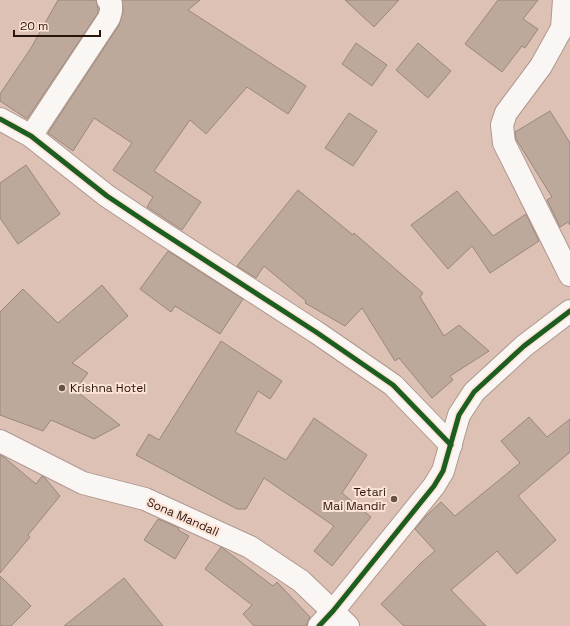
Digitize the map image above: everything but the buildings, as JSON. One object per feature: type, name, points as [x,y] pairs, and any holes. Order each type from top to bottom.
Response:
[{"type":"street","points":[[31,136],[109,18],[111,4],[108,0]]},
{"type":"street","points":[[564,0],[562,28],[541,66],[506,113],[502,125],[504,143],[570,275]]},
{"type":"street","points":[[0,119],[31,136],[107,196],[316,332],[393,385],[451,445]]},
{"type":"street","points":[[326,619],[434,486],[443,471],[459,415],[474,392],[524,346],[570,311]]},
{"type":"street","name":"Sona Mandali","points":[[0,441],[83,483],[145,499],[250,547],[300,581],[326,619],[348,626]]},
{"type":"cycle path","points":[[0,119],[31,136],[107,196],[316,332],[393,385],[451,445]]},
{"type":"cycle path","points":[[319,626],[333,611],[434,486],[443,471],[459,415],[474,392],[524,346],[570,311]]},
{"type":"place","name":"Krishna Hotel","points":[[62,388]]},
{"type":"place","name":"Tetari Mai Mandir","points":[[394,499]]}]
